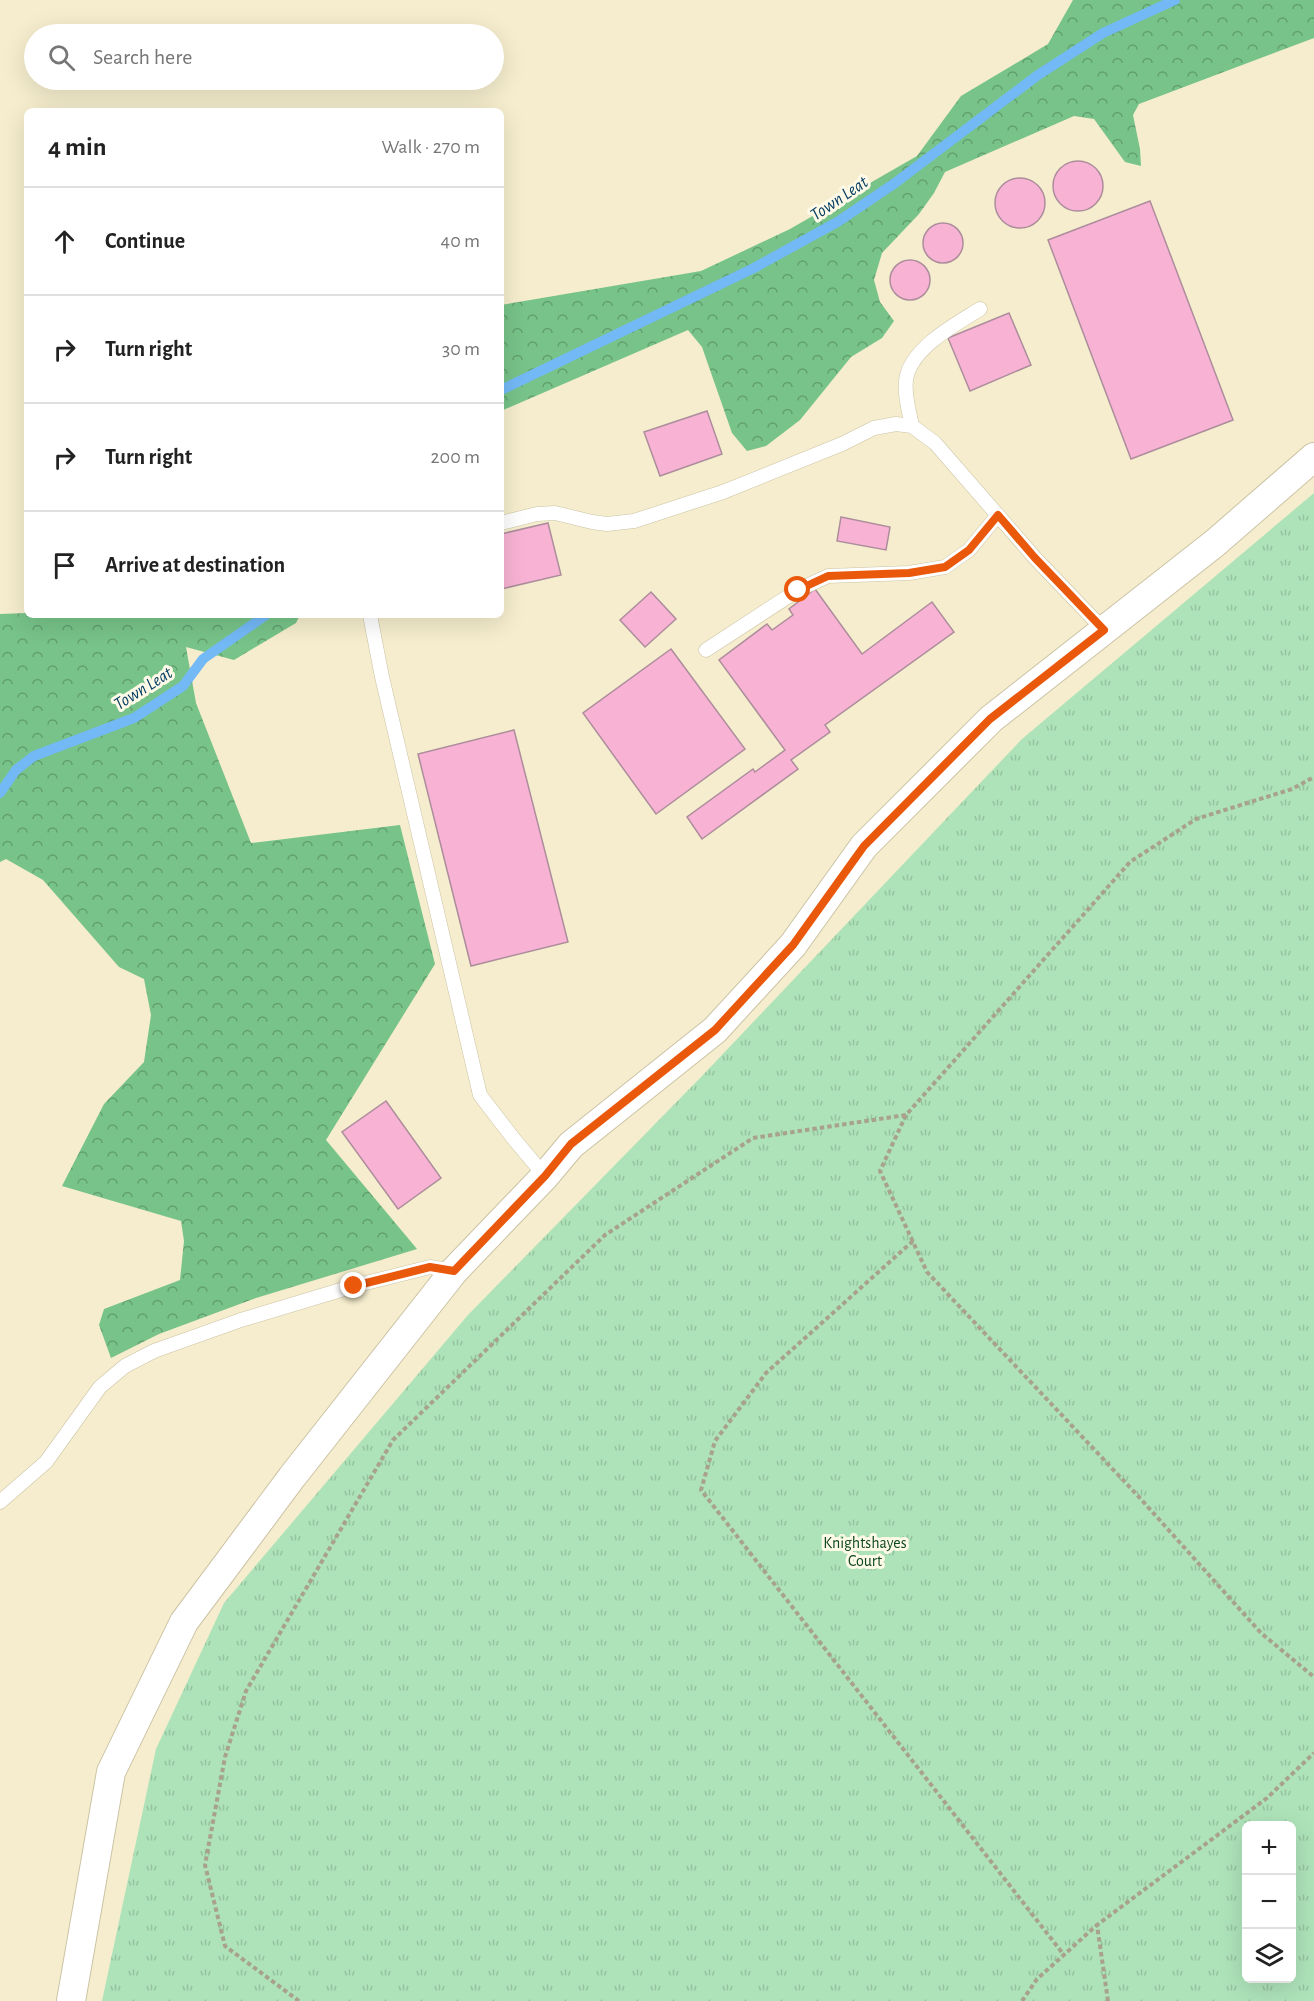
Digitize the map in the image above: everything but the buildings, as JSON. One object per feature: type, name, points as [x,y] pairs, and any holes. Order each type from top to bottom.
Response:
[{"type":"street","points":[[71,2001],[111,1772],[184,1622],[292,1477],[454,1271],[545,1176],[571,1144],[715,1030],[793,945],[864,846],[990,719],[1215,543],[1314,457]]},
{"type":"lane","points":[[912,426],[907,397],[907,375],[916,359],[939,335],[980,309]]},
{"type":"lane","points":[[504,522],[537,514],[555,513],[607,524],[634,521],[723,492],[843,444],[874,428],[896,424],[912,426],[935,443],[1035,558],[1104,630]]},
{"type":"lane","points":[[706,650],[798,590],[828,576],[909,573],[945,567],[969,550],[998,515]]},
{"type":"lane","points":[[371,618],[382,677],[480,1095],[545,1176]]},
{"type":"lane","points":[[0,1502],[46,1462],[100,1387],[125,1366],[154,1351],[241,1320],[354,1286],[430,1267],[454,1271]]},
{"type":"path","points":[[1314,777],[1292,789],[1196,819],[1130,862],[906,1115],[880,1171],[927,1272],[1139,1497],[1262,1633],[1314,1677]]},
{"type":"path","points":[[299,2001],[225,1946],[205,1865],[225,1757],[246,1691],[393,1440],[605,1235],[753,1138],[906,1115]]},
{"type":"path","points":[[913,1241],[766,1373],[715,1441],[701,1490],[1064,1955]]},
{"type":"path","points":[[1022,2001],[1037,1979],[1097,1925],[1267,1798],[1314,1753]]},
{"type":"path","points":[[1097,1925],[1108,2001]]},
{"type":"green space","points":[[1073,0],[1314,0],[1314,38],[1139,104],[1133,115],[1141,166],[1125,162],[1094,119],[1074,116],[945,172],[919,214],[882,253],[874,280],[880,302],[894,321],[882,338],[851,357],[800,420],[766,446],[747,451],[732,433],[702,347],[688,330],[504,410],[504,304],[701,271],[790,229],[917,156],[961,96],[1048,44]]},
{"type":"green space","name":"Knightshayes Court","points":[[1314,493],[1314,2001],[102,2001],[156,1749],[224,1603],[468,1315],[701,1077],[1022,739]]},
{"type":"green space","points":[[24,613],[24,618],[298,618],[296,623],[234,660],[186,647],[196,703],[251,843],[400,825],[435,964],[326,1140],[417,1249],[256,1298],[159,1334],[111,1358],[99,1325],[104,1309],[180,1280],[184,1241],[181,1221],[62,1186],[104,1104],[144,1062],[151,1015],[144,979],[119,967],[43,880],[6,859],[0,862],[0,614]]},
{"type":"waterway","name":"Town Leat","points":[[504,389],[754,268],[839,221],[895,183],[1038,75],[1103,33],[1175,0]]},
{"type":"waterway","name":"Town Leat","points":[[0,793],[16,770],[34,756],[134,718],[183,686],[203,659],[262,618]]},
{"type":"route","points":[[354,1286],[430,1267],[454,1271],[545,1176],[571,1144],[715,1030],[793,945],[864,846],[990,719],[1104,630],[1035,558],[998,515],[969,550],[945,567],[909,573],[828,576],[798,590]]}]
